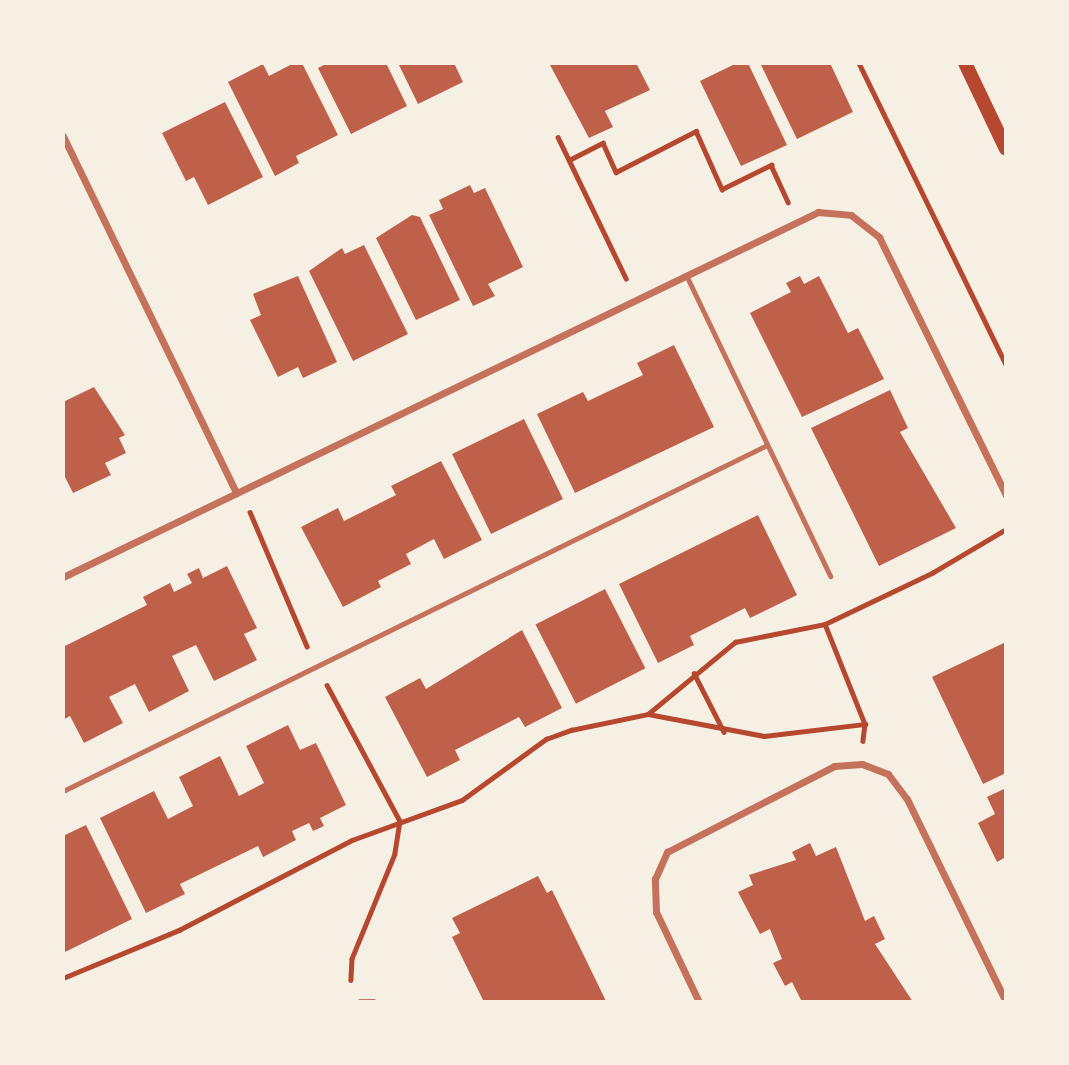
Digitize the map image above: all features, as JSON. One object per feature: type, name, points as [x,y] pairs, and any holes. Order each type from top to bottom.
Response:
[{"type":"main road","points":[[965,63],[1006,149]]},
{"type":"street","points":[[63,136],[238,492]]},
{"type":"street","points":[[63,577],[818,212],[851,215],[879,237],[1006,495]]},
{"type":"street","points":[[699,1002],[656,912],[655,879],[667,852],[834,766],[862,764],[888,774],[907,799],[1006,1002]]},
{"type":"street","points":[[360,1002],[373,1002]]},
{"type":"lane","points":[[685,275],[830,576]]},
{"type":"lane","points":[[63,791],[767,445]]},
{"type":"path","points":[[859,63],[1006,365]]},
{"type":"path","points":[[569,160],[603,143],[616,172],[696,131],[722,189],[771,165],[797,222]]},
{"type":"path","points":[[558,137],[637,298]]},
{"type":"path","points":[[238,492],[318,667],[400,821],[395,854],[352,959],[351,991]]},
{"type":"path","points":[[63,978],[179,930],[306,862],[400,821],[462,800],[547,740],[648,714],[694,673],[735,642],[825,624],[1006,529]]},
{"type":"path","points":[[825,624],[865,724],[862,764]]},
{"type":"path","points":[[694,673],[725,733]]},
{"type":"path","points":[[648,714],[725,733],[764,736],[865,724]]},
{"type":"building","points":[[294,63],[302,63],[338,135],[296,156],[299,163],[275,176],[228,82],[263,64],[269,76]]},
{"type":"building","points":[[328,63],[386,63],[407,106],[351,134],[318,68]]},
{"type":"building","points":[[398,63],[454,63],[463,82],[418,104]]},
{"type":"building","points":[[549,63],[636,63],[650,90],[605,111],[613,127],[589,138]]},
{"type":"building","points":[[737,63],[748,63],[787,145],[741,166],[700,81]]},
{"type":"building","points":[[760,63],[830,63],[853,112],[797,139]]},
{"type":"building","points":[[225,102],[263,177],[208,205],[194,177],[186,181],[162,133]]},
{"type":"building","points":[[470,185],[474,193],[485,188],[523,267],[488,284],[495,296],[473,306],[429,215],[443,209],[439,200]]},
{"type":"building","points":[[412,215],[420,217],[460,300],[416,320],[376,238]]},
{"type":"building","points":[[364,245],[408,334],[353,361],[309,271],[342,248],[345,254]]},
{"type":"building","points":[[298,276],[337,362],[303,378],[298,367],[278,377],[250,320],[261,315],[253,294]]},
{"type":"building","points":[[800,276],[804,284],[819,276],[848,333],[858,328],[884,379],[802,417],[750,313],[791,292],[786,283]]},
{"type":"building","points":[[674,345],[714,427],[575,493],[537,414],[583,392],[588,401],[643,375],[637,363]]},
{"type":"building","points":[[94,387],[125,435],[119,438],[126,453],[105,463],[111,475],[73,493],[63,473],[63,402]]},
{"type":"building","points":[[890,390],[908,428],[900,432],[956,528],[879,566],[811,428]]},
{"type":"building","points":[[524,419],[563,499],[491,534],[452,454]]},
{"type":"building","points":[[441,461],[482,540],[444,559],[434,539],[406,554],[411,564],[378,581],[381,587],[343,607],[301,527],[338,508],[344,521],[396,495],[391,486]]},
{"type":"building","points":[[758,515],[797,595],[750,618],[745,608],[690,636],[694,645],[658,663],[619,584]]},
{"type":"building","points":[[227,566],[257,628],[244,634],[257,660],[214,681],[196,645],[172,656],[189,691],[149,712],[135,684],[109,697],[123,723],[84,743],[70,716],[63,720],[63,647],[147,605],[143,597],[170,583],[174,592],[192,583],[187,574],[199,568],[203,578]]},
{"type":"building","points":[[605,589],[645,668],[576,704],[536,624]]},
{"type":"building","points":[[522,630],[562,708],[525,727],[519,717],[455,750],[460,760],[427,777],[385,697],[420,678],[426,689]]},
{"type":"building","points":[[1006,642],[1006,773],[983,784],[932,677]]},
{"type":"building","points":[[288,725],[300,750],[316,743],[346,805],[320,818],[324,826],[313,831],[309,823],[292,831],[296,840],[263,857],[258,846],[180,884],[185,894],[146,913],[100,818],[154,791],[168,819],[193,806],[179,777],[220,756],[239,796],[264,783],[246,746]]},
{"type":"building","points":[[1006,788],[1006,857],[997,862],[978,823],[995,814],[987,797]]},
{"type":"building","points":[[86,825],[132,919],[63,953],[63,836]]},
{"type":"building","points":[[810,843],[816,856],[836,847],[865,921],[874,916],[885,939],[875,944],[913,1002],[802,1002],[792,982],[785,986],[773,963],[782,959],[770,929],[760,934],[738,892],[753,885],[749,875],[796,860],[792,852]]},
{"type":"building","points":[[538,876],[547,893],[552,890],[606,1001],[484,1002],[452,937],[460,933],[452,918]]}]
